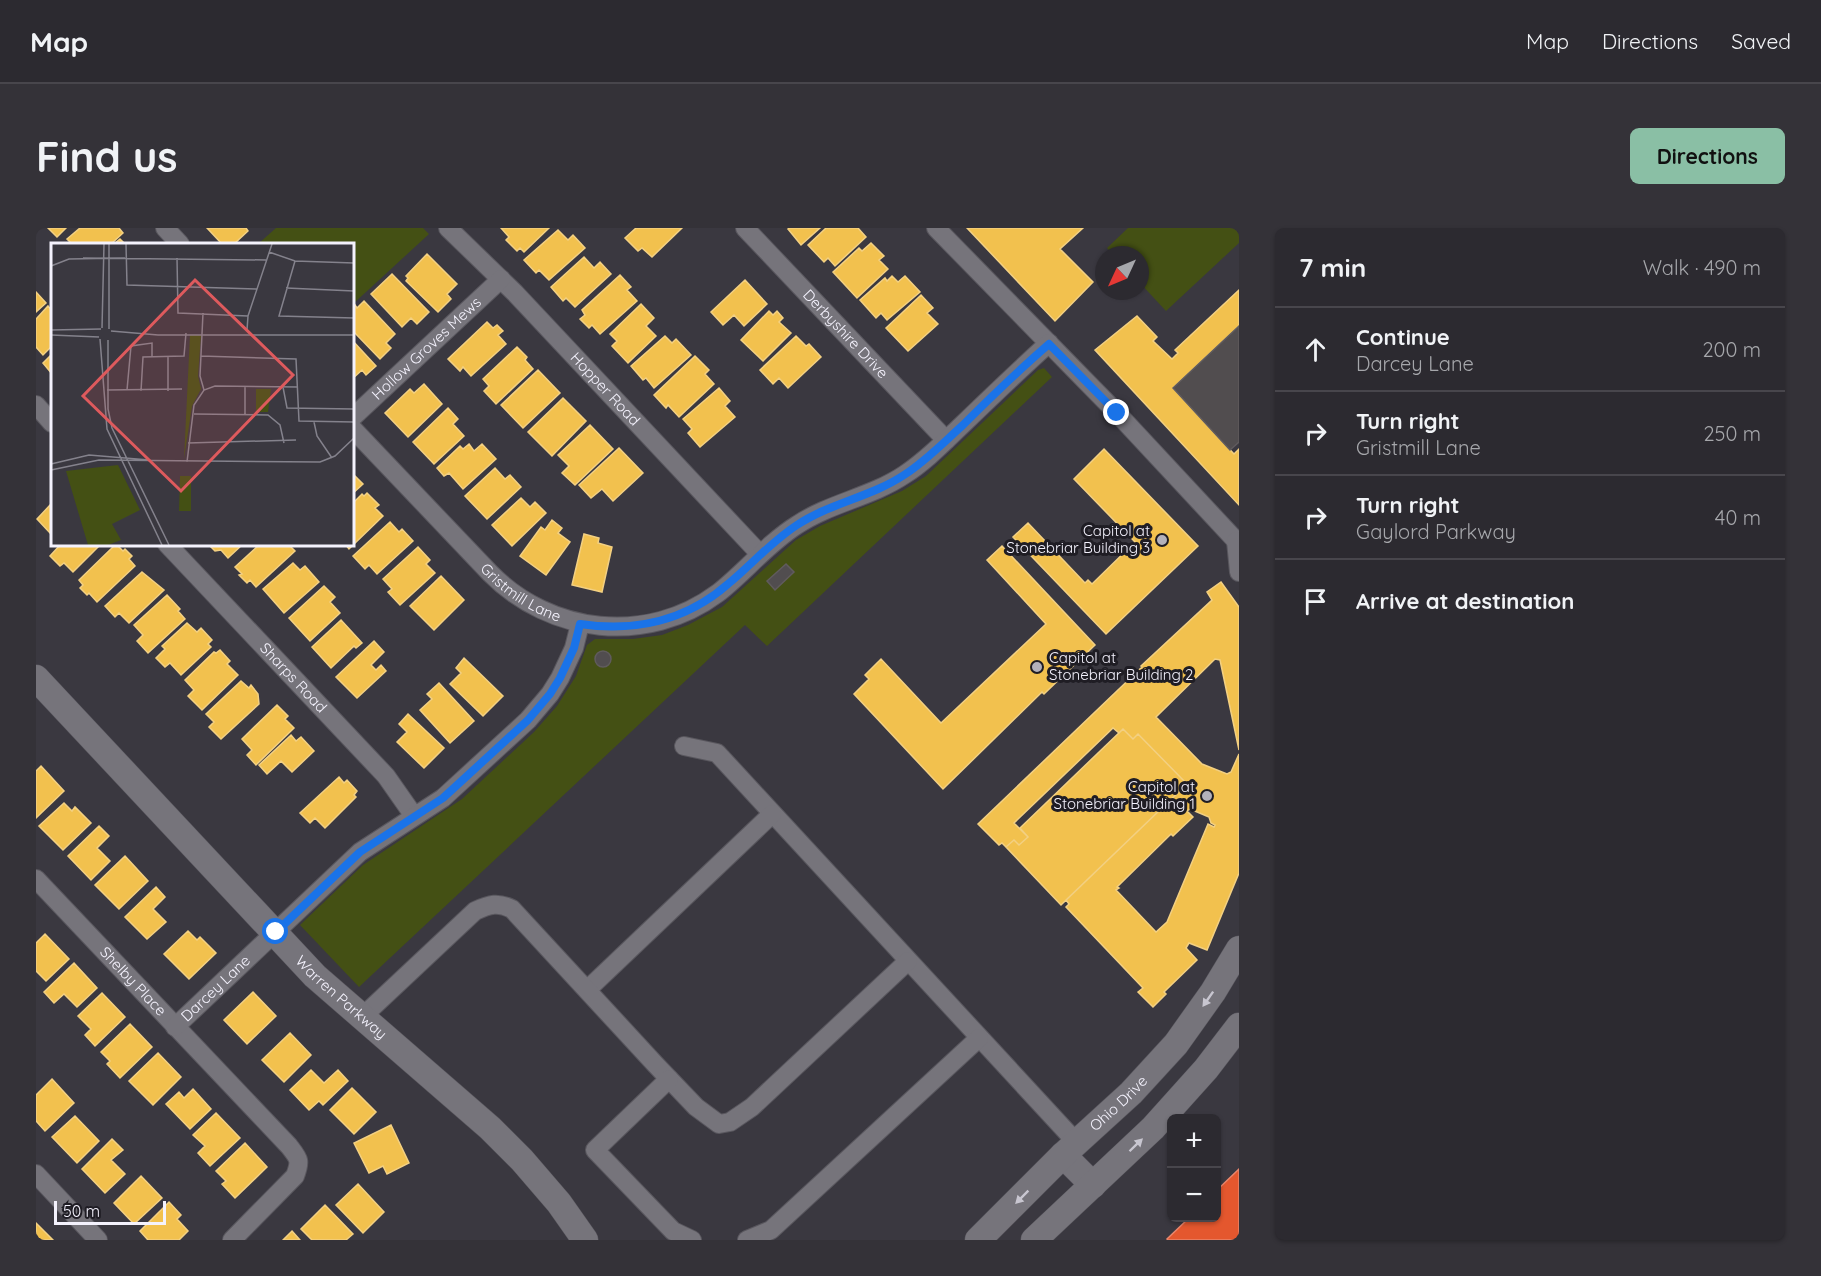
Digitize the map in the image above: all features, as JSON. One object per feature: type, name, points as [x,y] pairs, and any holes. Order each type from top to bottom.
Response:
[{"type":"main road","name":"Warren Parkway","points":[[36,678],[315,976],[490,1128],[559,1203],[585,1240]]},
{"type":"main road","name":"Ohio Drive","points":[[978,1240],[1070,1149],[1131,1093],[1176,1044],[1214,992],[1239,949]]},
{"type":"main road","points":[[1034,1240],[1153,1128],[1206,1069],[1239,1026]]},
{"type":"main road","points":[[1070,1149],[1094,1185]]},
{"type":"main road","name":"Warren Parkway","points":[[559,1203],[574,1212],[606,1240]]},
{"type":"street","points":[[165,228],[179,243]]},
{"type":"street","name":"Hopper Road","points":[[448,228],[501,279],[760,554]]},
{"type":"street","name":"Derbyshire Drive","points":[[745,228],[946,440]]},
{"type":"street","points":[[936,228],[1238,543],[1239,572]]},
{"type":"street","name":"Hollow Groves Mews","points":[[354,416],[501,279]]},
{"type":"street","name":"Gristmill Lane","points":[[354,430],[501,585],[534,608],[557,617],[580,624],[604,627],[633,626],[675,616],[693,609],[717,593],[760,554],[800,523],[905,475],[1049,344]]},
{"type":"street","points":[[36,405],[51,422]]},
{"type":"street","name":"Sharps Road","points":[[169,546],[386,776],[414,816]]},
{"type":"street","name":"Darcey Lane","points":[[175,1027],[360,852],[458,786],[538,709],[565,670],[580,624]]},
{"type":"street","points":[[684,746],[717,753],[979,1038],[1070,1149]]},
{"type":"street","points":[[588,989],[772,814]]},
{"type":"street","name":"Shelby Place","points":[[36,879],[289,1146],[300,1164],[295,1176],[286,1187],[232,1240]]},
{"type":"street","points":[[362,1017],[475,911],[487,905],[500,903],[512,909],[669,1079],[719,1124],[730,1122],[752,1107],[908,961]]},
{"type":"street","points":[[747,1240],[771,1230],[979,1038]]},
{"type":"street","points":[[669,1079],[595,1150],[673,1231],[692,1240]]},
{"type":"street","points":[[36,1174],[98,1240]]},
{"type":"green space","points":[[276,228],[423,228],[429,234],[354,303],[354,243],[259,243]]},
{"type":"green space","points":[[1128,228],[1239,228],[1239,243],[1166,311],[1149,293],[1149,246],[1109,246]]},
{"type":"green space","points":[[1044,368],[1052,377],[767,646],[745,625],[359,987],[300,925],[363,865],[462,799],[534,732],[557,706],[576,676],[587,645],[595,639],[633,639],[662,635],[688,625],[722,607],[796,540],[820,526],[902,491],[926,476],[1038,370]]},
{"type":"building: Homes","points":[[48,228],[66,228],[57,237]]},
{"type":"building: Homes","points":[[80,228],[119,228],[123,233],[112,243],[71,243],[67,239]]},
{"type":"building: Homes","points":[[207,228],[246,228],[248,231],[235,243],[221,243]]},
{"type":"building: Homes","points":[[501,228],[549,228],[524,252],[520,248],[517,251],[506,240],[509,237]]},
{"type":"building: Homes","points":[[636,228],[682,228],[652,257],[642,248],[638,251],[625,238]]},
{"type":"building: Homes","points":[[789,228],[820,228],[801,245]]},
{"type":"building: Homes","points":[[826,228],[858,228],[866,237],[835,266],[828,258],[824,262],[808,245]]},
{"type":"building: Homes","points":[[967,228],[1083,228],[1060,249],[1093,282],[1055,321]]},
{"type":"building: Homes","points":[[558,230],[568,240],[573,235],[585,248],[549,280],[539,270],[536,273],[524,260]]},
{"type":"building: Homes","points":[[871,243],[884,256],[879,260],[888,269],[857,298],[833,272],[859,248],[862,251]]},
{"type":"building: Homes","points":[[427,254],[457,284],[447,294],[451,299],[438,312],[406,281],[408,278],[406,276]]},
{"type":"building: Homes","points":[[584,257],[594,268],[600,262],[611,274],[575,307],[566,298],[563,301],[551,287]]},
{"type":"building: Homes","points":[[392,274],[429,312],[417,324],[411,318],[402,327],[371,294]]},
{"type":"building: Homes","points":[[620,275],[631,287],[627,290],[637,301],[600,334],[592,325],[589,328],[580,319],[585,315],[582,310]]},
{"type":"building: Homes","points":[[892,276],[898,282],[905,276],[920,292],[887,320],[881,313],[876,318],[860,300],[885,278],[887,281]]},
{"type":"building: Homes","points":[[745,280],[767,304],[744,326],[734,315],[723,325],[711,312]]},
{"type":"building: Homes","points":[[1239,290],[1239,326],[1173,388],[1234,454],[1239,449],[1239,505],[1095,350],[1137,316],[1157,337],[1153,341],[1172,359],[1178,353],[1175,350]]},
{"type":"building: Homes","points":[[36,292],[46,303],[36,312]]},
{"type":"building: Homes","points":[[921,295],[933,308],[927,313],[938,324],[908,351],[886,328]]},
{"type":"building: Homes","points":[[364,301],[395,334],[386,343],[391,348],[380,359],[354,332],[355,305],[357,308]]},
{"type":"building: Homes","points":[[641,304],[654,318],[646,326],[656,336],[628,363],[612,346],[617,341],[610,334]]},
{"type":"building: Homes","points":[[48,306],[51,310],[51,347],[43,355],[36,347],[36,319]]},
{"type":"building: Homes","points":[[769,311],[773,315],[777,311],[783,318],[779,322],[791,333],[763,361],[741,340]]},
{"type":"building: Homes","points":[[487,322],[493,328],[497,325],[503,331],[498,335],[506,344],[471,376],[463,367],[460,371],[448,359]]},
{"type":"building: Homes","points":[[665,336],[672,343],[676,339],[691,355],[654,388],[646,378],[643,380],[631,366]]},
{"type":"building: Homes","points":[[796,336],[806,346],[809,344],[821,357],[788,388],[779,378],[773,384],[760,370]]},
{"type":"building: Homes","points":[[354,342],[376,366],[366,375],[362,370],[354,377]]},
{"type":"building: Homes","points":[[517,347],[527,357],[525,360],[533,369],[496,404],[484,391],[489,386],[483,379]]},
{"type":"building: Homes","points":[[51,355],[51,373],[43,363]]},
{"type":"building: Homes","points":[[695,356],[709,370],[705,374],[714,384],[679,417],[668,405],[666,408],[654,395]]},
{"type":"building: Homes","points":[[538,370],[560,393],[523,428],[501,405]]},
{"type":"building: Homes","points":[[424,384],[442,404],[408,437],[385,413],[410,389],[414,393]]},
{"type":"building: Homes","points":[[719,388],[730,401],[725,406],[735,417],[700,447],[688,433],[692,429],[683,419]]},
{"type":"building: Homes","points":[[563,398],[586,421],[552,456],[528,432]]},
{"type":"building: Homes","points":[[448,408],[458,419],[453,424],[464,436],[434,464],[413,442]]},
{"type":"building: Homes","points":[[590,425],[613,449],[575,485],[562,473],[569,466],[558,455]]},
{"type":"building: Homes","points":[[469,444],[474,451],[482,444],[496,459],[463,489],[449,473],[444,476],[437,468],[460,446],[463,449]]},
{"type":"building: Homes","points":[[619,448],[643,473],[613,501],[602,489],[591,498],[579,485]]},
{"type":"building: Homes","name":"Capitol at Stonebriar Building 3","points":[[1104,449],[1198,546],[1106,634],[1013,537],[1028,523],[1085,583],[1088,580],[1092,584],[1135,542],[1074,479]]},
{"type":"building: Homes","points":[[495,468],[505,479],[510,475],[521,487],[487,519],[465,496]]},
{"type":"building: Homes","points":[[354,475],[363,484],[354,492]]},
{"type":"building: Homes","points":[[367,493],[379,505],[375,508],[383,516],[354,544],[354,502],[362,494],[364,496]]},
{"type":"building: Homes","points":[[521,498],[530,507],[535,502],[546,513],[512,546],[492,525]]},
{"type":"building: Homes","points":[[51,504],[51,534],[37,519]]},
{"type":"building: Homes","points":[[552,520],[562,528],[558,533],[570,542],[546,575],[520,556],[541,527],[545,530]]},
{"type":"building: Homes","points":[[390,522],[399,532],[402,529],[413,541],[377,574],[369,565],[365,569],[353,556]]},
{"type":"building: Homes","points":[[584,534],[599,538],[598,543],[612,547],[602,592],[572,585]]},
{"type":"building: Homes","points":[[59,546],[99,546],[73,572],[64,563],[60,566],[50,556]]},
{"type":"building: Homes","points":[[114,546],[118,546],[123,551],[125,549],[132,556],[129,559],[135,566],[97,602],[89,593],[87,595],[80,588],[83,585],[79,580]]},
{"type":"building: Homes","points":[[210,546],[241,546],[228,558],[221,550],[215,551]]},
{"type":"building: Homes","points":[[258,546],[290,546],[295,551],[256,587],[250,580],[247,583],[235,567]]},
{"type":"building: Homes","name":"Capitol at Stonebriar Building 2","points":[[1002,546],[1095,645],[1044,694],[1042,692],[943,789],[854,694],[869,679],[865,675],[881,659],[941,723],[1046,624],[987,560]]},
{"type":"building: Homes","points":[[418,547],[430,560],[426,564],[435,573],[400,605],[388,592],[392,589],[383,579]]},
{"type":"building: Homes","points":[[293,563],[300,570],[305,566],[319,582],[284,613],[263,589]]},
{"type":"building: Homes","points":[[142,572],[164,590],[129,623],[119,613],[115,617],[105,606]]},
{"type":"building: Homes","points":[[441,576],[464,600],[434,630],[410,606]]},
{"type":"building: Homes","name":"Capitol at Stonebriar Building 1","points":[[1221,582],[1239,607],[1239,750],[1220,660],[1215,659],[1156,717],[1202,764],[1227,774],[1231,772],[1239,754],[1239,873],[1207,950],[1189,943],[1186,948],[1197,960],[1164,992],[1166,994],[1153,1007],[1138,992],[1143,988],[1066,907],[1069,904],[1066,900],[1187,784],[1138,734],[1133,739],[1123,729],[1119,733],[1113,728],[1014,823],[1028,837],[1019,845],[1014,840],[1006,847],[1002,843],[999,845],[978,824],[1212,600],[1207,592]],"holes":[[[1190,809],[1209,817],[1211,823],[1215,825],[1214,827],[1208,824],[1167,922],[1156,932],[1116,890],[1119,888],[1117,887],[1171,834],[1173,836],[1193,817],[1187,811]]]},
{"type":"building: Homes","points":[[324,586],[335,597],[330,602],[340,613],[310,641],[289,618]]},
{"type":"building: Homes","points":[[167,595],[180,609],[178,611],[185,619],[148,653],[137,641],[143,635],[134,625]]},
{"type":"building: Homes","points":[[341,620],[362,643],[356,648],[354,646],[331,668],[312,647]]},
{"type":"building: Homes","points":[[187,623],[197,632],[201,628],[212,640],[208,644],[211,647],[181,675],[170,663],[165,667],[156,658],[165,649],[162,646]]},
{"type":"building: Homes","points":[[374,641],[384,652],[371,665],[376,670],[381,665],[386,671],[357,698],[336,677]]},
{"type":"building: Homes","points":[[220,650],[230,661],[227,664],[238,675],[202,710],[188,696],[194,690],[185,680],[214,652]]},
{"type":"building: Homes","points":[[464,658],[503,696],[483,716],[450,684],[461,673],[456,668]]},
{"type":"building: Homes","points":[[241,681],[249,688],[251,685],[258,694],[259,704],[221,739],[209,727],[214,722],[206,714]]},
{"type":"building: Homes","points":[[439,683],[474,721],[450,743],[420,710],[432,699],[427,694]]},
{"type":"building: Homes","points":[[277,705],[288,716],[285,719],[294,728],[256,765],[247,755],[252,750],[242,739]]},
{"type":"building: Homes","points":[[408,714],[444,748],[424,768],[397,742],[407,732],[399,724]]},
{"type":"building: Homes","points":[[1123,729],[1133,739],[1138,734],[1187,784],[1061,905],[1006,847],[1014,840],[1019,845],[1028,837],[1020,828]]},
{"type":"building: Homes","points":[[291,735],[296,741],[301,737],[314,751],[292,772],[281,761],[267,774],[259,765]]},
{"type":"building: Homes","points":[[41,766],[64,791],[36,818],[36,771]]},
{"type":"building: Homes","points":[[339,777],[344,783],[347,780],[357,791],[354,795],[356,797],[325,828],[315,818],[310,823],[300,813]]},
{"type":"building: Homes","points":[[64,803],[72,811],[75,807],[91,823],[63,850],[39,826]]},
{"type":"building: Homes","points":[[99,826],[109,836],[97,848],[110,861],[91,880],[68,856]]},
{"type":"building: Homes","points":[[125,856],[148,881],[119,909],[95,885]]},
{"type":"building: Homes","points":[[156,887],[165,897],[153,909],[166,922],[147,939],[125,917]]},
{"type":"building: Homes","points":[[188,931],[197,940],[200,937],[216,953],[189,979],[164,954]]},
{"type":"building: Homes","points":[[45,934],[69,959],[46,981],[36,971],[36,943]]},
{"type":"building: Homes","points":[[74,963],[97,988],[77,1007],[64,994],[54,1003],[44,992]]},
{"type":"building: Homes","points":[[253,992],[276,1016],[247,1044],[224,1020]]},
{"type":"building: Homes","points":[[102,993],[125,1017],[95,1046],[85,1035],[91,1029],[78,1016]]},
{"type":"building: Homes","points":[[130,1024],[152,1047],[120,1078],[107,1064],[110,1061],[101,1052]]},
{"type":"building: Homes","points":[[290,1033],[311,1055],[284,1082],[262,1060]]},
{"type":"building: Homes","points":[[158,1053],[181,1077],[153,1105],[129,1081]]},
{"type":"building: Homes","points":[[311,1070],[324,1083],[338,1070],[348,1081],[323,1105],[319,1101],[309,1110],[290,1090]]},
{"type":"building: Homes","points":[[52,1079],[74,1103],[45,1131],[36,1121],[36,1095]]},
{"type":"building: Homes","points":[[352,1088],[376,1112],[354,1134],[330,1110]]},
{"type":"building: Homes","points":[[193,1089],[211,1109],[190,1129],[166,1104],[179,1092],[184,1098]]},
{"type":"building: Homes","points":[[216,1113],[240,1138],[210,1166],[198,1153],[205,1146],[193,1135]]},
{"type":"building: Homes","points":[[75,1116],[99,1141],[77,1163],[52,1137]]},
{"type":"building: Homes","points":[[391,1125],[409,1163],[387,1174],[383,1166],[369,1173],[354,1143]]},
{"type":"building: Homes","points":[[112,1139],[123,1150],[111,1160],[125,1174],[105,1193],[82,1169]]},
{"type":"building: Homes","points":[[245,1143],[267,1167],[235,1198],[222,1184],[226,1181],[216,1171]]},
{"type":"building: Homes","points":[[141,1176],[162,1198],[134,1224],[114,1203]]},
{"type":"building: Homes","points":[[358,1184],[384,1212],[363,1233],[336,1205]]},
{"type":"building: Homes","points":[[169,1202],[181,1215],[177,1219],[188,1231],[179,1240],[148,1240],[140,1231]]},
{"type":"building: Homes","points":[[325,1205],[353,1234],[346,1240],[312,1240],[301,1229]]},
{"type":"building: Homes","points":[[36,1223],[53,1240],[36,1240]]},
{"type":"building: Homes","points":[[292,1231],[300,1240],[283,1240]]},
{"type":"building: Shops","points":[[1239,1169],[1239,1240],[1167,1239],[1185,1222],[1221,1222],[1221,1186]]},
{"type":"building: Other","points":[[1239,326],[1239,442],[1230,450],[1173,388]]},
{"type":"building: Other","points":[[786,564],[794,572],[775,590],[767,581]]},
{"type":"building: Other","points":[[603,651],[609,653],[611,659],[609,665],[603,667],[597,665],[595,659],[597,653]]},
{"type":"place","name":"Capitol at Stonebriar Building 3","points":[[1162,540]]},
{"type":"place","name":"Capitol at Stonebriar Building 2","points":[[1037,667]]},
{"type":"place","name":"Capitol at Stonebriar Building 1","points":[[1207,796]]},
{"type":"route","points":[[276,932],[360,852],[443,798],[528,720],[550,694],[565,670],[580,624],[604,627],[647,624],[684,613],[710,599],[776,540],[800,523],[888,484],[920,464],[1049,344],[1117,413]]}]
